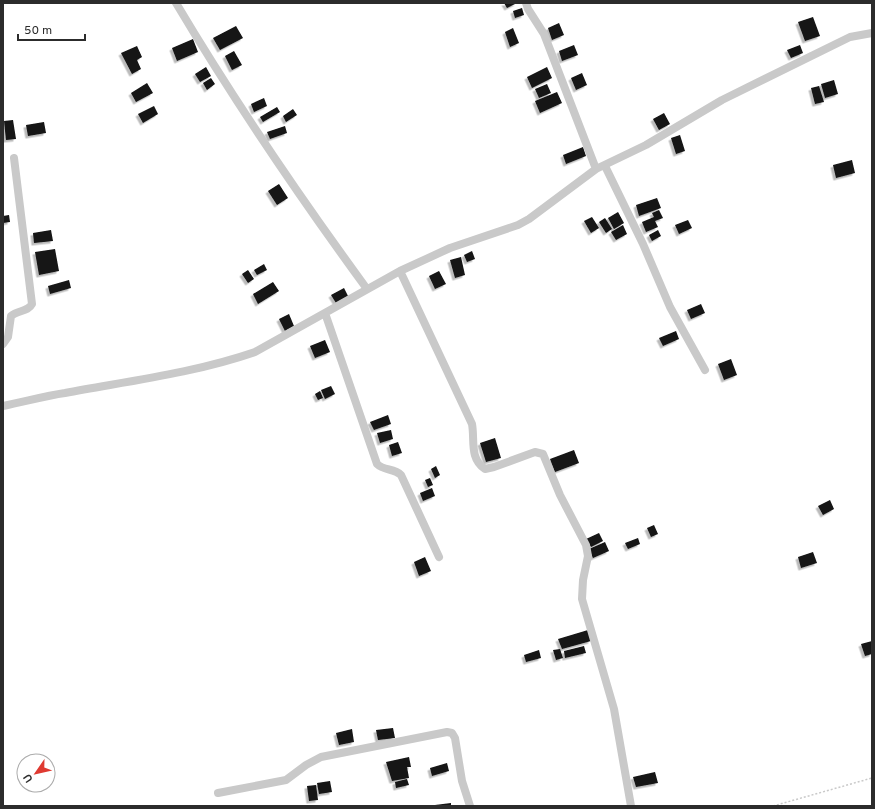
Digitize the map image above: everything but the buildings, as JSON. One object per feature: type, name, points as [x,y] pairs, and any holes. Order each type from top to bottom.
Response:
[{"type":"street","points":[[176,3],[242,111],[316,219],[367,289]]},
{"type":"street","points":[[526,3],[528,9],[544,34],[596,169]]},
{"type":"street","points":[[3,405],[155,378],[235,359],[255,352],[400,271],[450,248],[524,222],[596,169],[646,145],[722,100],[850,38],[872,33]]},
{"type":"street","points":[[3,344],[8,338],[11,316],[15,312],[31,308],[32,304],[14,158]]},
{"type":"street","points":[[605,166],[643,244],[670,307],[705,370]]},
{"type":"street","points":[[400,271],[472,424],[473,452],[476,461],[485,469],[535,452],[543,454],[560,495],[586,545],[588,556],[582,600],[614,709],[631,806]]},
{"type":"street","points":[[325,313],[377,464],[380,467],[394,469],[401,475],[439,557]]},
{"type":"street","points":[[218,793],[286,780],[306,765],[321,757],[447,732],[452,733],[455,738],[462,781],[470,806]]},
{"type":"path","points":[[773,806],[872,778]]}]
